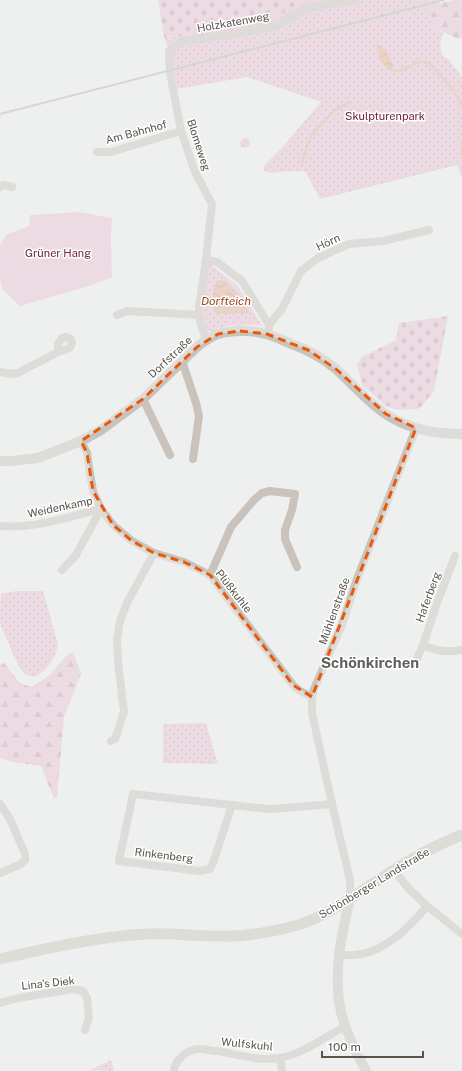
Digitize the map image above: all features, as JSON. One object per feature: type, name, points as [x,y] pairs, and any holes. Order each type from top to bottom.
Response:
[{"type":"main road","name":"Schönberger Landstraße","points":[[0,959],[61,945],[116,937],[165,934],[243,936],[300,924],[329,912],[394,870],[448,840],[462,835]]},
{"type":"street","name":"Holzkatenweg","points":[[172,83],[169,67],[169,51],[182,41],[223,36],[276,26],[308,8],[356,0]]},
{"type":"street","name":"Blomeweg","points":[[172,83],[181,131],[195,172],[212,204],[207,259],[198,315]]},
{"type":"street","name":"Am Bahnhof","points":[[97,152],[111,152],[181,131]]},
{"type":"street","points":[[0,187],[4,185],[12,187]]},
{"type":"street","name":"Hörn","points":[[268,329],[282,309],[302,271],[318,258],[349,244],[383,241],[429,230]]},
{"type":"street","points":[[207,259],[217,262],[242,281],[268,329]]},
{"type":"street","points":[[117,315],[127,311],[198,315],[206,340]]},
{"type":"street","name":"Dorfstraße","points":[[0,460],[38,458],[82,441],[143,399],[206,340],[218,334],[268,329],[323,359],[383,412],[399,422],[432,432],[462,434]]},
{"type":"street","points":[[0,372],[12,374],[18,373],[58,352]]},
{"type":"street","points":[[182,361],[199,416],[193,459]]},
{"type":"street","points":[[143,399],[170,455]]},
{"type":"street","name":"Mühlenstraße","points":[[350,899],[350,880],[312,713],[312,697],[314,689],[342,625],[357,579],[416,428]]},
{"type":"street","name":"Plüßkuhle","points":[[82,441],[87,453],[93,491],[101,509],[113,525],[132,541],[154,553],[184,562],[210,575],[293,685],[300,691],[312,697]]},
{"type":"street","points":[[210,575],[231,527],[254,500],[262,493],[270,490],[295,494],[292,510],[285,530],[285,539],[297,567]]},
{"type":"street","points":[[62,570],[76,555],[101,509]]},
{"type":"street","name":"Weidenkamp","points":[[0,526],[10,527],[42,524],[101,509]]},
{"type":"street","points":[[112,741],[115,738],[124,712],[117,640],[120,621],[127,603],[154,553]]},
{"type":"street","name":"Haferberg","points":[[416,661],[455,556]]},
{"type":"street","points":[[423,645],[434,650],[444,652],[456,652],[462,650]]},
{"type":"street","name":"Rinkenberg","points":[[232,805],[210,869],[200,871],[119,861],[133,794],[232,805],[268,809],[332,804]]},
{"type":"street","points":[[0,873],[21,864],[25,860],[25,854],[10,819],[2,809]]},
{"type":"street","points":[[394,870],[408,888],[427,906],[462,934]]},
{"type":"street","points":[[350,899],[339,954],[339,996],[346,1026],[366,1071]]},
{"type":"street","points":[[339,954],[357,956],[387,944],[406,930],[427,906]]},
{"type":"street","name":"Lina's Diek","points":[[0,1003],[18,998],[73,989],[79,990],[83,992],[87,998],[89,1017],[85,1030]]},
{"type":"street","name":"Wulfskuhl","points":[[174,1071],[174,1066],[180,1057],[189,1051],[199,1049],[253,1057],[280,1058],[303,1050],[346,1026]]},
{"type":"street","points":[[280,1058],[282,1071]]},
{"type":"highlighted area","points":[[240,331],[267,334],[308,350],[336,369],[386,414],[416,428],[312,697],[293,685],[210,575],[184,562],[154,553],[132,541],[113,525],[93,491],[87,453],[81,441],[143,399],[197,347],[218,334]]},
{"type":"green space","points":[[158,0],[305,0],[273,19],[183,36],[164,37]]},
{"type":"green space","name":"Skulpturenpark","points":[[305,0],[438,0],[438,4],[427,7],[435,28],[443,33],[440,45],[442,55],[449,60],[462,77],[462,177],[457,165],[320,199],[305,171],[272,173],[264,171],[264,166],[321,102],[247,77],[177,89],[174,73],[169,67],[169,51],[164,37],[183,36],[273,19]]},
{"type":"green space","points":[[462,0],[462,38],[457,39],[435,28],[428,15],[426,6]]},
{"type":"green space","points":[[245,138],[250,143],[245,148],[240,143]]},
{"type":"green space","name":"Grüner Hang","points":[[79,212],[112,218],[112,277],[92,285],[20,306],[2,289],[0,278],[0,245],[6,235],[29,226],[30,215]]},
{"type":"green space","points":[[208,263],[238,286],[262,325],[261,326],[233,325],[215,329],[214,331],[208,331],[205,328],[202,317]]},
{"type":"green space","points":[[448,316],[434,391],[422,406],[418,409],[394,409],[386,406],[362,385],[357,364],[363,356],[396,340],[399,323]]},
{"type":"green space","points":[[16,591],[43,591],[58,644],[51,663],[39,674],[33,676],[27,675],[18,665],[2,630],[0,622],[1,594]]},
{"type":"green space","points":[[73,652],[81,674],[64,717],[57,797],[54,799],[41,766],[13,762],[0,758],[0,664],[4,663],[20,683],[31,687],[50,675],[67,655]]},
{"type":"green space","points":[[206,723],[218,764],[163,763],[163,724]]},
{"type":"green space","points":[[111,1060],[114,1071],[88,1071]]},
{"type":"water","points":[[377,45],[383,48],[389,56],[393,66],[389,70],[381,60],[376,47]]},
{"type":"water","name":"Dorfteich","points":[[220,280],[224,281],[233,288],[250,312],[219,314],[214,311],[212,306],[214,287],[216,282]]},
{"type":"waterway","points":[[391,68],[395,71],[400,71],[418,62],[430,64],[451,87],[462,105]]},
{"type":"waterway","points":[[302,164],[311,136],[335,110],[348,103]]},
{"type":"waterway","points":[[462,143],[462,155]]},
{"type":"railway","points":[[0,114],[444,0]]},
{"type":"district","name":"Schönkirchen","points":[[370,662]]}]
